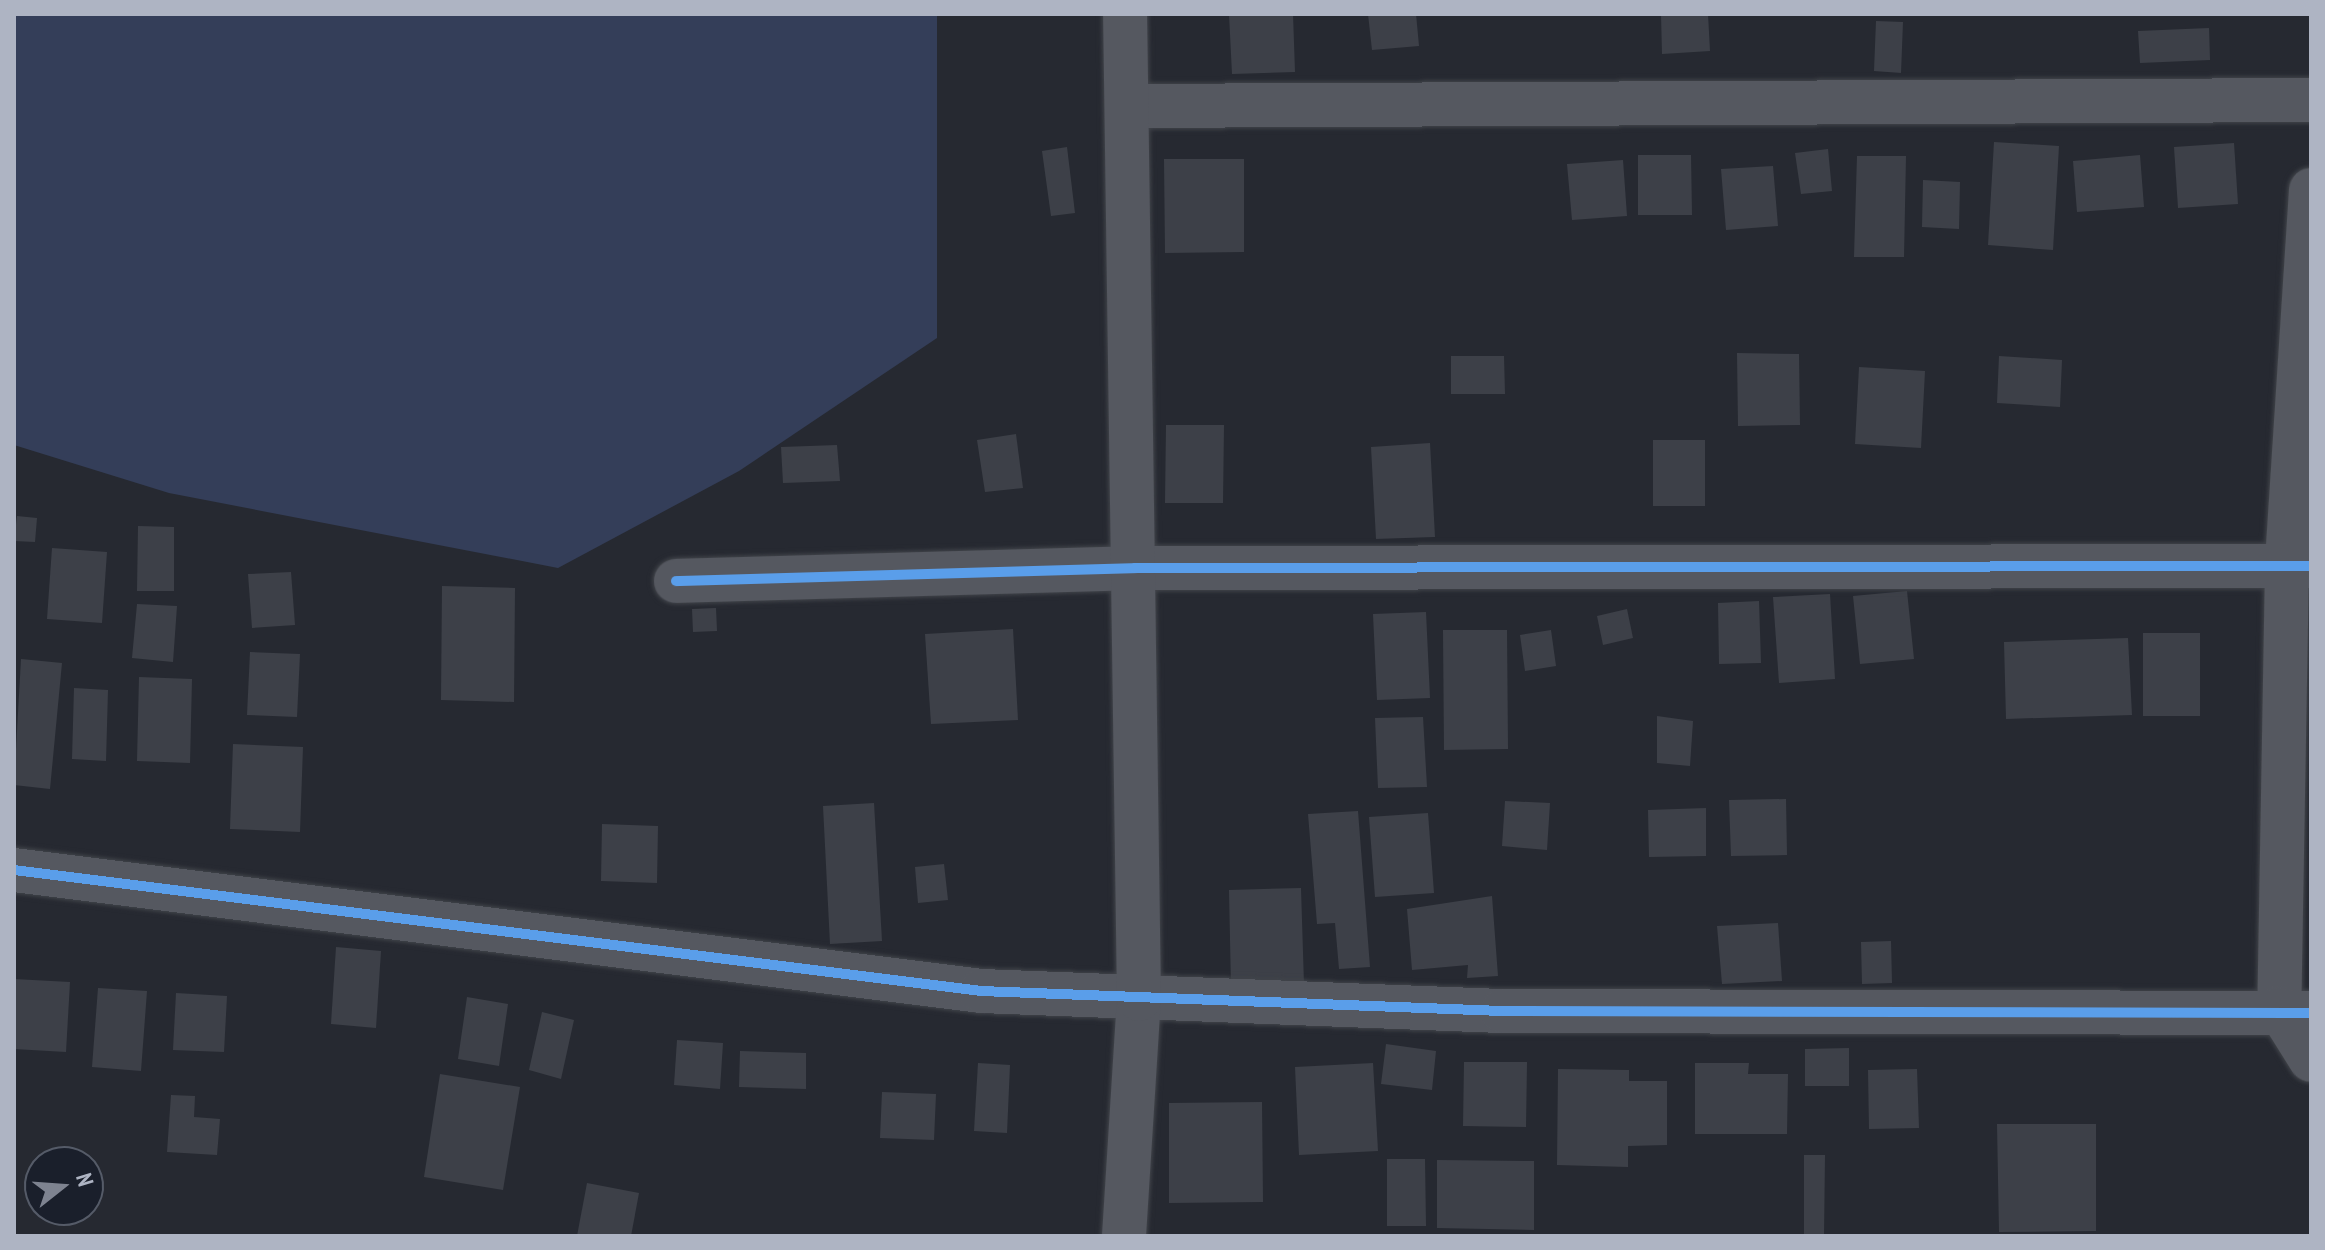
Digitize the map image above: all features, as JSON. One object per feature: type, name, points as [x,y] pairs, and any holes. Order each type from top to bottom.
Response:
[{"type":"street","points":[[1124,1236],[1139,999],[1125,14]]},
{"type":"street","points":[[1127,106],[2311,100]]},
{"type":"street","points":[[2311,190],[2299,566],[2295,1011],[2311,1060]]},
{"type":"street","points":[[676,581],[1135,568],[2299,566]]},
{"type":"street","points":[[14,870],[965,990],[1502,1011],[2295,1011]]},
{"type":"water","points":[[14,14],[937,14],[937,338],[739,471],[558,568],[169,493],[14,445]]},
{"type":"building","points":[[1229,14],[1293,14],[1295,72],[1232,74]]},
{"type":"building","points":[[1368,14],[1416,14],[1419,46],[1372,50]]},
{"type":"building","points":[[1661,14],[1708,14],[1710,51],[1662,54]]},
{"type":"building","points":[[1876,21],[1903,22],[1901,73],[1874,71]]},
{"type":"building","points":[[2209,28],[2210,60],[2140,63],[2138,31]]},
{"type":"building","points":[[1994,142],[2059,146],[2053,250],[1988,245]]},
{"type":"building","points":[[2234,143],[2238,204],[2178,208],[2174,147]]},
{"type":"building","points":[[1067,147],[1075,213],[1051,216],[1042,151]]},
{"type":"building","points":[[1828,149],[1832,191],[1801,194],[1795,153]]},
{"type":"building","points":[[1638,155],[1691,155],[1692,215],[1638,215]]},
{"type":"building","points":[[2140,155],[2144,207],[2077,212],[2073,161]]},
{"type":"building","points":[[1857,156],[1906,156],[1904,257],[1854,257]]},
{"type":"building","points":[[1164,159],[1244,159],[1244,252],[1165,253]]},
{"type":"building","points":[[1623,160],[1627,216],[1572,220],[1567,164]]},
{"type":"building","points":[[1773,166],[1778,226],[1726,230],[1721,169]]},
{"type":"building","points":[[1923,180],[1960,182],[1959,229],[1922,227]]},
{"type":"building","points":[[1737,353],[1799,354],[1800,425],[1738,426]]},
{"type":"building","points":[[1451,356],[1504,356],[1505,394],[1451,394]]},
{"type":"building","points":[[1999,356],[2062,360],[2060,407],[1997,403]]},
{"type":"building","points":[[1859,367],[1925,371],[1921,448],[1855,444]]},
{"type":"building","points":[[1166,425],[1224,425],[1223,503],[1165,503]]},
{"type":"building","points":[[1016,434],[1023,488],[985,492],[977,440]]},
{"type":"building","points":[[1653,440],[1705,440],[1705,506],[1653,506]]},
{"type":"building","points":[[1430,443],[1435,537],[1376,539],[1371,447]]},
{"type":"building","points":[[837,445],[840,481],[783,483],[781,447]]},
{"type":"building","points":[[17,516],[37,518],[35,542],[14,541]]},
{"type":"building","points":[[138,526],[174,527],[174,591],[137,591]]},
{"type":"building","points":[[52,548],[107,552],[102,623],[47,619]]},
{"type":"building","points":[[291,572],[295,625],[252,628],[248,574]]},
{"type":"building","points":[[442,586],[515,588],[514,702],[441,700]]},
{"type":"building","points":[[1907,591],[1914,659],[1860,664],[1853,596]]},
{"type":"building","points":[[1830,594],[1835,679],[1779,683],[1773,597]]},
{"type":"building","points":[[1759,601],[1761,663],[1719,664],[1718,603]]},
{"type":"building","points":[[137,604],[177,606],[173,662],[132,658]]},
{"type":"building","points":[[716,608],[717,631],[693,632],[692,609]]},
{"type":"building","points":[[1627,609],[1633,638],[1603,645],[1597,616]]},
{"type":"building","points":[[1426,612],[1430,698],[1377,700],[1373,614]]},
{"type":"building","points":[[1013,629],[1018,720],[931,724],[925,634]]},
{"type":"building","points":[[1443,630],[1507,630],[1508,749],[1444,750]]},
{"type":"building","points":[[1551,630],[1556,666],[1525,671],[1520,635]]},
{"type":"building","points":[[2143,633],[2200,633],[2200,716],[2143,716]]},
{"type":"building","points":[[2128,638],[2132,715],[2006,719],[2004,642]]},
{"type":"building","points":[[250,652],[300,654],[297,717],[247,715]]},
{"type":"building","points":[[21,659],[62,663],[50,789],[14,785]]},
{"type":"building","points":[[139,677],[192,679],[190,763],[137,761]]},
{"type":"building","points":[[74,688],[108,690],[106,761],[72,759]]},
{"type":"building","points":[[1657,716],[1693,721],[1690,766],[1657,763]]},
{"type":"building","points":[[1423,717],[1427,787],[1378,788],[1375,718]]},
{"type":"building","points":[[233,744],[303,747],[300,832],[230,829]]},
{"type":"building","points":[[1786,799],[1787,855],[1731,856],[1729,800]]},
{"type":"building","points":[[1505,801],[1550,803],[1547,850],[1502,846]]},
{"type":"building","points":[[874,803],[882,941],[830,944],[823,806]]},
{"type":"building","points":[[1706,808],[1706,856],[1649,857],[1648,810]]},
{"type":"building","points":[[1358,811],[1370,967],[1339,969],[1335,923],[1317,924],[1308,814]]},
{"type":"building","points":[[1428,813],[1434,893],[1375,897],[1369,817]]},
{"type":"building","points":[[602,824],[658,826],[657,883],[601,881]]},
{"type":"building","points":[[944,864],[948,900],[918,903],[915,867]]},
{"type":"building","points":[[1301,888],[1304,985],[1231,987],[1229,890]]},
{"type":"building","points":[[1492,896],[1498,976],[1467,978],[1468,965],[1412,970],[1407,909]]},
{"type":"building","points":[[1778,923],[1782,981],[1722,984],[1717,926]]},
{"type":"building","points":[[1891,941],[1892,983],[1862,984],[1861,942]]},
{"type":"building","points":[[336,947],[381,951],[376,1028],[331,1024]]},
{"type":"building","points":[[14,979],[70,982],[66,1052],[14,1049]]},
{"type":"building","points":[[98,988],[147,991],[141,1071],[92,1067]]},
{"type":"building","points":[[176,993],[227,996],[224,1052],[173,1050]]},
{"type":"building","points":[[467,997],[508,1004],[499,1066],[458,1059]]},
{"type":"building","points":[[542,1012],[574,1020],[561,1079],[529,1070]]},
{"type":"building","points":[[677,1040],[723,1043],[720,1089],[674,1085]]},
{"type":"building","points":[[1386,1044],[1436,1051],[1432,1090],[1381,1084]]},
{"type":"building","points":[[1849,1048],[1849,1086],[1805,1086],[1805,1049]]},
{"type":"building","points":[[740,1051],[806,1053],[806,1089],[739,1087]]},
{"type":"building","points":[[1464,1062],[1527,1062],[1526,1127],[1463,1126]]},
{"type":"building","points":[[978,1063],[1010,1065],[1007,1133],[974,1131]]},
{"type":"building","points":[[1373,1063],[1378,1151],[1299,1155],[1295,1067]]},
{"type":"building","points":[[1695,1063],[1749,1063],[1748,1074],[1788,1074],[1787,1134],[1695,1134]]},
{"type":"building","points":[[1558,1069],[1629,1070],[1629,1081],[1667,1081],[1667,1145],[1628,1146],[1628,1167],[1557,1165]]},
{"type":"building","points":[[1917,1069],[1919,1128],[1869,1129],[1868,1070]]},
{"type":"building","points":[[440,1074],[520,1087],[503,1190],[424,1177]]},
{"type":"building","points":[[882,1092],[936,1094],[934,1140],[880,1138]]},
{"type":"building","points":[[171,1095],[195,1096],[194,1117],[220,1119],[217,1155],[167,1152]]},
{"type":"building","points":[[1262,1102],[1263,1202],[1169,1203],[1169,1103]]},
{"type":"building","points":[[1997,1124],[2096,1124],[2096,1231],[1999,1232]]},
{"type":"building","points":[[1804,1155],[1825,1155],[1824,1236],[1804,1236]]},
{"type":"building","points":[[1387,1159],[1425,1159],[1426,1226],[1387,1226]]},
{"type":"building","points":[[1437,1160],[1534,1161],[1534,1230],[1437,1228]]},
{"type":"building","points":[[587,1183],[639,1193],[631,1236],[577,1236]]},
{"type":"cycle path","points":[[676,581],[1135,568],[2311,566]]},
{"type":"cycle path","points":[[14,870],[981,991],[1502,1011],[2311,1013]]}]
